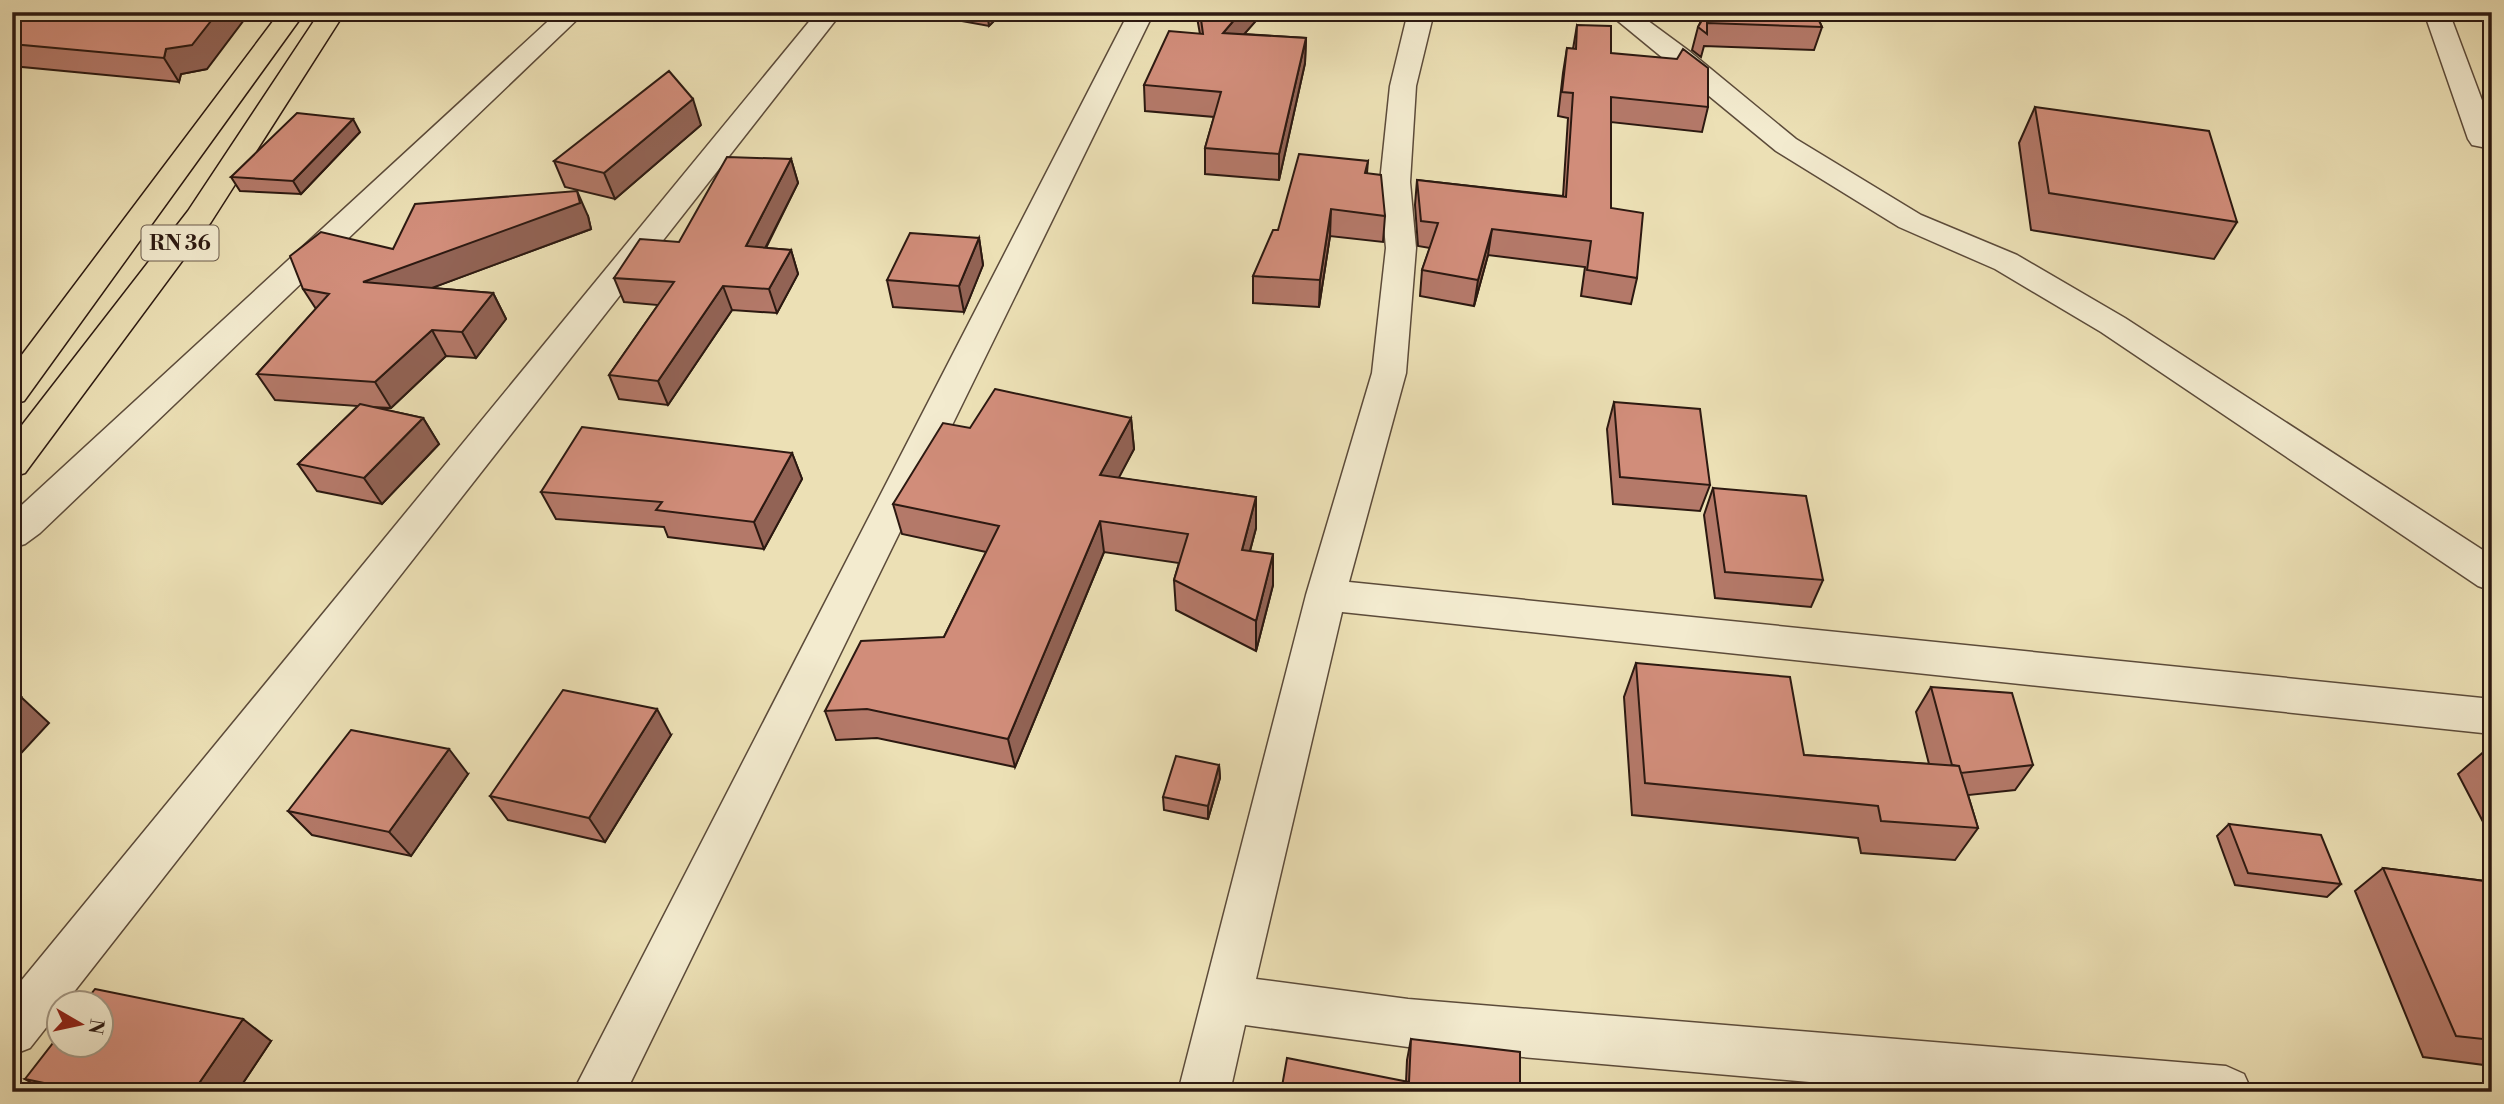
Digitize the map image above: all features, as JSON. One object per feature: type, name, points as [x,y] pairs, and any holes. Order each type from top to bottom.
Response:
[{"type":"main road","name":"RN 36","points":[[12,393],[293,12]]},
{"type":"main road","name":"RN 36","points":[[12,464],[200,216],[333,12]]},
{"type":"street","points":[[12,534],[27,523],[573,12]]},
{"type":"street","points":[[12,1031],[830,12]]},
{"type":"street","points":[[599,1092],[1142,12]]},
{"type":"street","points":[[1204,1092],[1326,595],[1389,373],[1401,248],[1395,181],[1401,100],[1421,12]]},
{"type":"street","points":[[1619,12],[1681,57],[1786,145],[1910,220],[2006,262],[2113,325],[2492,576]]},
{"type":"street","points":[[2436,12],[2482,139]]},
{"type":"street","points":[[1326,595],[2492,717]]},
{"type":"street","points":[[1227,999],[1408,1023],[2226,1092]]},
{"type":"building","points":[[12,12],[218,12],[192,45],[166,49],[164,58],[12,44]]},
{"type":"building","points":[[1200,12],[1241,12],[1223,33],[1306,38],[1279,154],[1205,148],[1221,92],[1144,85],[1169,31],[1203,34]]},
{"type":"building","points":[[1707,12],[1815,12],[1822,27],[1707,23],[1707,34],[1698,27]]},
{"type":"building","points":[[1577,25],[1611,26],[1611,53],[1677,59],[1683,49],[1708,68],[1708,107],[1611,97],[1611,208],[1643,213],[1637,278],[1587,270],[1591,241],[1492,229],[1478,280],[1422,270],[1438,223],[1421,221],[1417,180],[1566,197],[1573,93],[1562,92],[1567,48],[1576,49]]},
{"type":"building","points":[[669,71],[693,99],[604,173],[554,161]]},
{"type":"building","points":[[2035,107],[2209,131],[2237,222],[2049,193]]},
{"type":"building","points":[[297,113],[353,119],[293,181],[231,177]]},
{"type":"building","points":[[1299,154],[1368,161],[1365,173],[1381,175],[1385,216],[1331,209],[1320,280],[1253,276],[1273,230],[1278,230]]},
{"type":"building","points":[[727,157],[791,159],[746,246],[791,250],[769,289],[723,286],[658,381],[609,375],[674,282],[614,278],[640,239],[679,242]]},
{"type":"building","points":[[577,191],[580,203],[363,282],[493,293],[462,332],[432,330],[375,382],[257,374],[329,294],[303,289],[290,256],[321,232],[393,249],[415,204]]},
{"type":"building","points":[[910,233],[979,238],[959,286],[887,280]]},
{"type":"building","points":[[995,389],[1131,418],[1100,475],[1256,497],[1242,550],[1273,554],[1256,621],[1174,580],[1188,534],[1100,521],[1008,739],[867,709],[825,711],[861,641],[944,637],[999,526],[893,504],[943,423],[970,428]]},
{"type":"building","points":[[1614,402],[1700,409],[1710,485],[1620,477]]},
{"type":"building","points":[[360,404],[423,418],[364,478],[298,464]]},
{"type":"building","points":[[582,427],[792,453],[754,522],[656,510],[662,502],[541,492]]},
{"type":"building","points":[[1713,488],[1806,496],[1823,580],[1725,572]]},
{"type":"building","points":[[1636,663],[1790,677],[1804,755],[1959,766],[1978,828],[1881,821],[1878,806],[1645,783]]},
{"type":"building","points":[[1931,687],[2012,693],[2033,765],[1961,773],[1959,766],[1952,765]]},
{"type":"building","points":[[563,690],[657,709],[589,818],[490,796]]},
{"type":"building","points":[[12,696],[21,697],[12,707]]},
{"type":"building","points":[[351,730],[449,749],[389,832],[288,811]]},
{"type":"building","points":[[1176,756],[1219,765],[1208,806],[1163,797]]},
{"type":"building","points":[[2229,824],[2321,835],[2341,884],[2248,873]]},
{"type":"building","points":[[2383,868],[2492,882],[2492,1040],[2456,1036]]},
{"type":"building","points":[[116,993],[243,1019],[193,1092],[87,1092],[25,1079],[46,1052],[46,1058],[116,1058]]},
{"type":"building","points":[[1411,1039],[1520,1052],[1520,1092],[1281,1092],[1287,1058],[1409,1082]]}]
